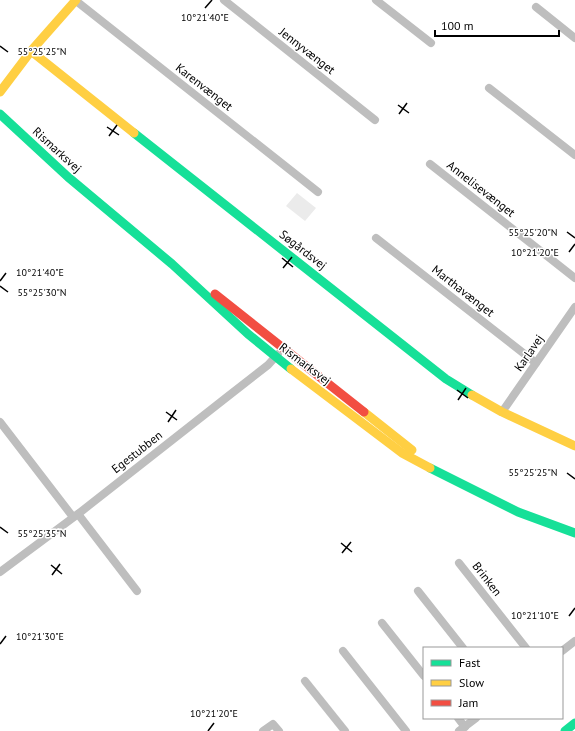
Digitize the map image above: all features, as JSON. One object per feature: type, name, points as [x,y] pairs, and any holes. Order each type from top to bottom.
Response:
[{"type":"main road","points":[[0,92],[31,52],[76,0]]},
{"type":"main road","name":"Søgårdsvej","points":[[31,52],[446,379],[502,412],[575,446]]},
{"type":"main road","name":"Rismarksvej","points":[[0,114],[68,177],[172,264],[248,334],[402,453],[468,488],[518,512],[575,533]]},
{"type":"main road","name":"Rismarksvej","points":[[172,264],[197,280],[284,348],[421,456],[434,469]]},
{"type":"main road","points":[[565,731],[575,723]]},
{"type":"street","name":"Karenvænget","points":[[76,0],[318,192]]},
{"type":"street","name":"Jennyvænget","points":[[224,0],[375,120]]},
{"type":"street","points":[[376,0],[431,43]]},
{"type":"street","points":[[536,7],[575,38]]},
{"type":"street","points":[[489,88],[575,155]]},
{"type":"street","name":"Annelisevænget","points":[[430,164],[575,278]]},
{"type":"street","name":"Marthavænget","points":[[376,238],[536,363]]},
{"type":"street","name":"Karlavej","points":[[502,412],[575,307]]},
{"type":"street","name":"Egestubben","points":[[0,572],[75,516],[268,364],[284,348]]},
{"type":"street","points":[[0,422],[137,591]]},
{"type":"street","name":"Brinken","points":[[459,563],[525,647]]},
{"type":"street","points":[[418,591],[463,647]]},
{"type":"street","points":[[382,623],[423,675]]},
{"type":"street","points":[[563,650],[575,641]]},
{"type":"street","points":[[343,651],[406,731]]},
{"type":"street","points":[[305,681],[345,731]]},
{"type":"street","points":[[458,719],[462,729],[475,719]]},
{"type":"street","points":[[263,731],[273,724],[278,731]]},
{"type":"shaded area","points":[[297,193],[316,208],[305,221],[286,206]]},
{"type":"traffic: fast","points":[[0,114],[68,177],[172,264],[248,334],[291,369]]},
{"type":"traffic: fast","points":[[134,133],[446,379],[472,395]]},
{"type":"traffic: fast","points":[[430,468],[518,512],[575,533]]},
{"type":"traffic: fast","points":[[565,731],[575,723]]},
{"type":"traffic: slow","points":[[0,92],[31,51],[76,0]]},
{"type":"traffic: slow","points":[[31,51],[134,133]]},
{"type":"traffic: slow","points":[[291,369],[402,453],[430,468]]},
{"type":"traffic: slow","points":[[472,395],[502,412],[575,446]]},
{"type":"traffic: slow","points":[[364,412],[412,450]]},
{"type":"traffic: jam","points":[[215,294],[364,412]]}]
